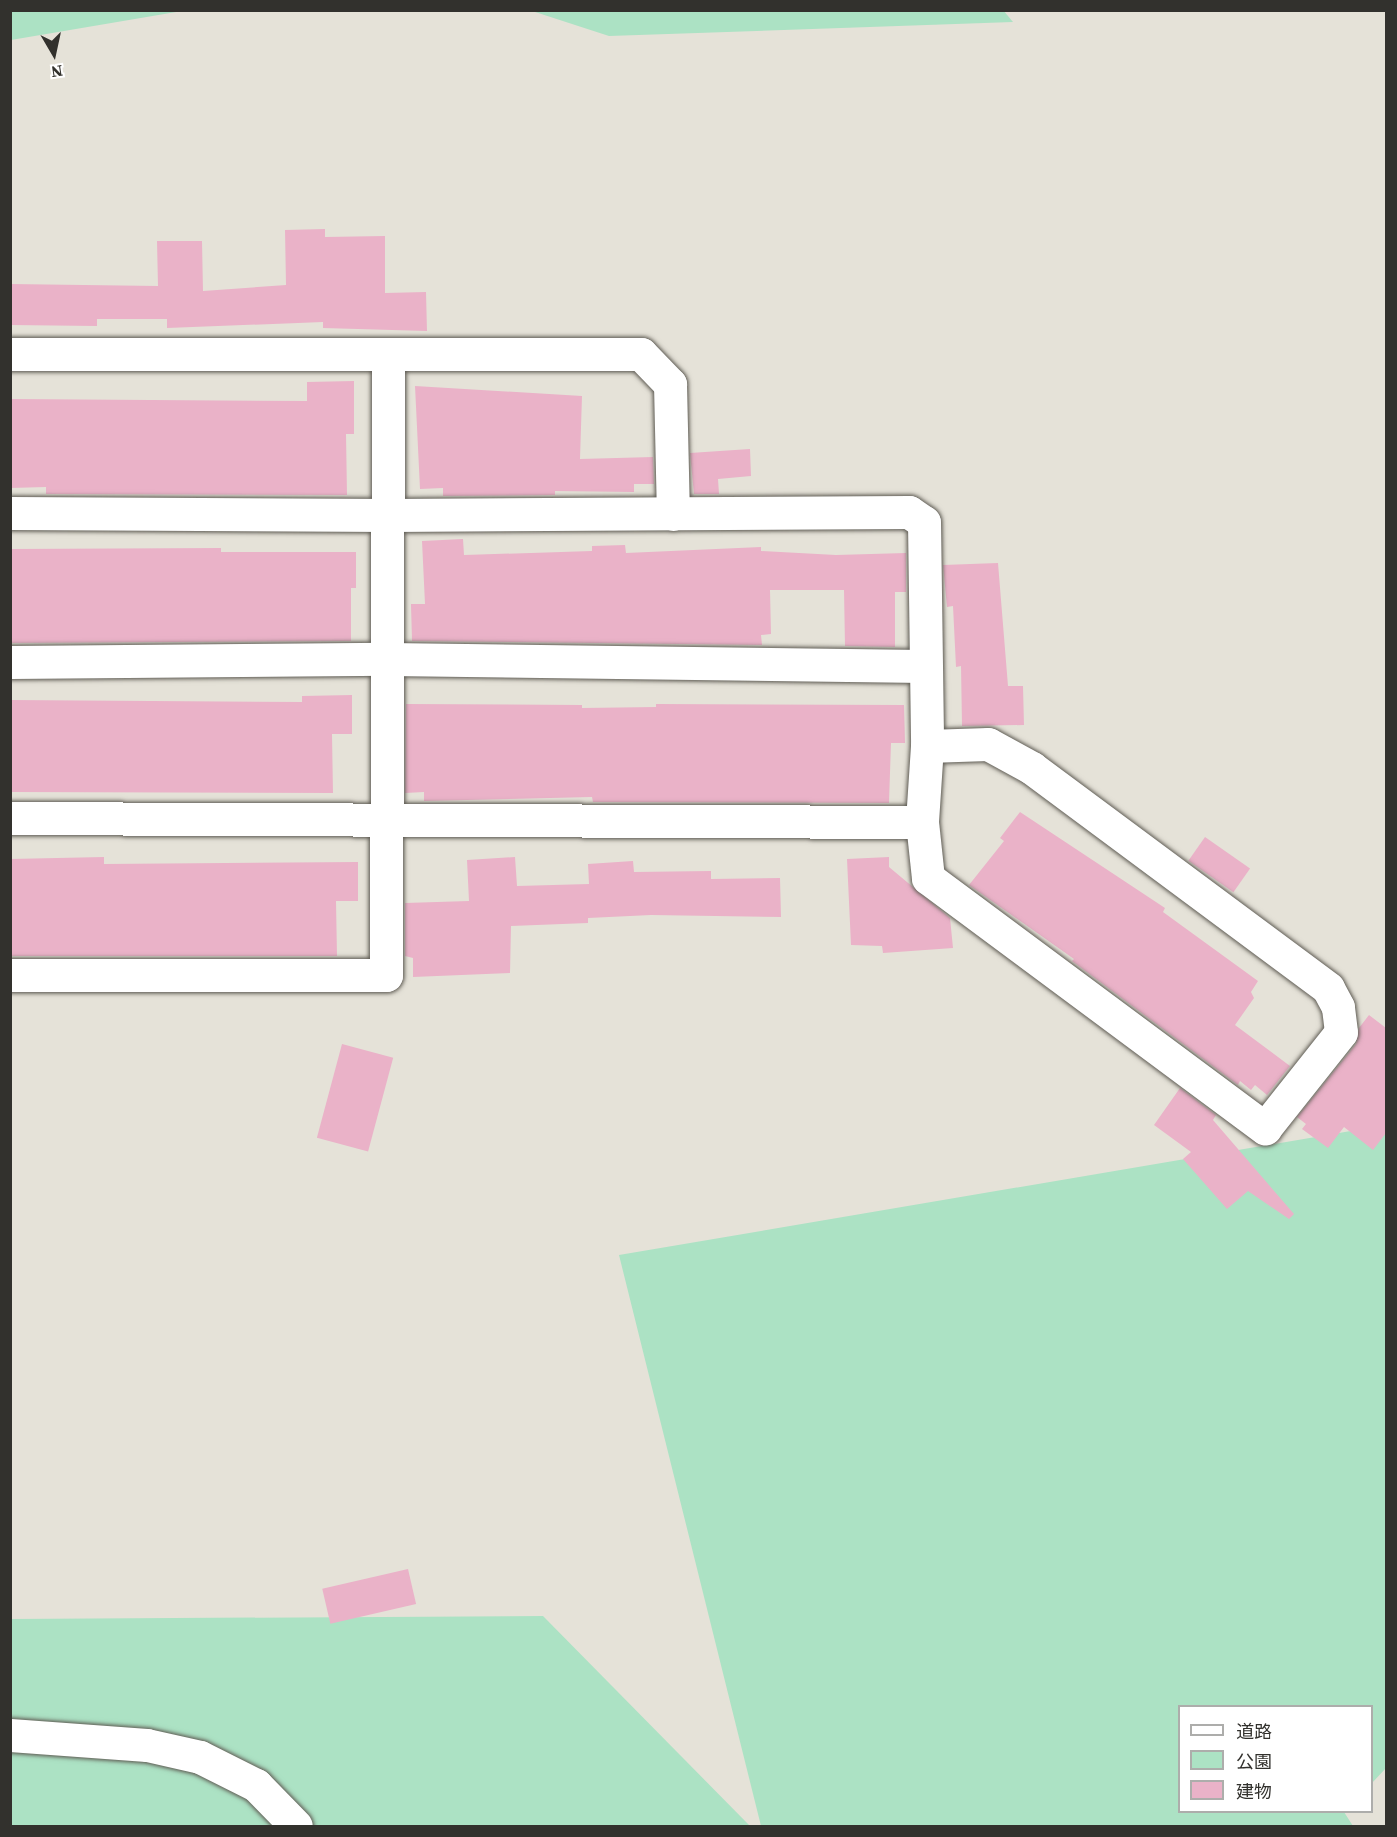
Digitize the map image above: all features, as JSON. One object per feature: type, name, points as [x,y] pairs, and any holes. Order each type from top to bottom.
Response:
[{"type":"street","points":[[10,354],[388,357],[642,354],[670,384],[673,514]]},
{"type":"street","points":[[10,975],[386,975],[390,516],[388,357]]},
{"type":"street","points":[[10,513],[390,516],[909,512],[924,522],[924,666],[927,746],[922,822],[928,878],[1265,1128],[1341,1032],[1338,1007],[1328,988],[1032,768],[988,744],[927,746]]},
{"type":"street","points":[[10,662],[388,659],[924,666]]},
{"type":"street","points":[[10,818],[922,822]]},
{"type":"street","points":[[10,1736],[147,1745],[200,1757],[256,1785],[296,1827]]},
{"type":"green space","points":[[11,10],[182,10],[182,11],[11,40]]},
{"type":"green space","points":[[1003,10],[1013,22],[609,36],[532,11]]},
{"type":"green space","points":[[1386,1125],[1386,1768],[1373,1782],[1373,1705],[1178,1705],[1178,1813],[1345,1813],[1353,1826],[761,1826],[619,1255]]},
{"type":"green space","points":[[543,1616],[750,1826],[11,1826],[10,1619]]},
{"type":"building","points":[[325,229],[325,237],[385,236],[385,293],[426,292],[427,331],[323,328],[323,322],[167,328],[167,319],[97,319],[97,326],[10,325],[10,284],[158,286],[157,241],[202,241],[203,291],[286,285],[285,230]]},
{"type":"building","points":[[354,381],[354,434],[346,434],[347,495],[46,494],[46,487],[10,488],[10,399],[307,401],[307,382]]},
{"type":"building","points":[[415,386],[582,396],[580,459],[653,457],[654,484],[634,484],[634,492],[555,491],[555,495],[443,496],[443,488],[420,489]]},
{"type":"building","points":[[750,449],[751,476],[718,479],[719,494],[694,494],[690,453]]},
{"type":"building","points":[[463,539],[464,555],[592,551],[592,546],[625,545],[626,553],[761,547],[761,551],[836,555],[906,553],[906,592],[895,592],[895,647],[845,646],[844,590],[770,590],[771,634],[761,635],[762,645],[412,641],[411,604],[425,604],[422,541]]},
{"type":"building","points":[[221,548],[221,552],[356,552],[356,588],[351,588],[351,641],[10,643],[10,549]]},
{"type":"building","points":[[998,563],[1008,686],[1023,686],[1024,725],[962,726],[961,666],[956,667],[953,606],[947,607],[943,565]]},
{"type":"building","points":[[352,695],[352,734],[332,734],[333,793],[10,792],[10,700],[302,702],[302,696]]},
{"type":"building","points":[[406,704],[582,705],[582,708],[656,707],[656,704],[904,705],[905,743],[891,743],[889,803],[593,802],[592,797],[424,801],[424,792],[405,793]]},
{"type":"building","points":[[1020,812],[1165,908],[1163,912],[1258,981],[1251,992],[1254,998],[1235,1025],[1290,1066],[1267,1095],[1255,1085],[1251,1090],[1240,1081],[1238,1085],[1072,961],[1074,959],[969,885],[1004,841],[1000,838]]},
{"type":"building","points":[[1205,837],[1250,869],[1233,892],[1188,861]]},
{"type":"building","points":[[104,857],[104,864],[358,862],[358,901],[336,901],[337,956],[10,956],[10,859]]},
{"type":"building","points":[[515,857],[517,886],[589,884],[588,864],[633,861],[634,872],[711,871],[711,879],[780,878],[781,917],[651,915],[588,918],[588,923],[511,926],[510,973],[413,977],[413,958],[405,956],[405,903],[469,901],[467,860]]},
{"type":"building","points":[[889,857],[889,867],[950,918],[953,948],[883,953],[882,946],[851,945],[847,859]]},
{"type":"building","points":[[1369,1015],[1386,1028],[1386,1133],[1373,1150],[1344,1127],[1328,1148],[1302,1129],[1306,1124],[1297,1117],[1356,1044],[1359,1028]]},
{"type":"building","points":[[342,1044],[393,1058],[368,1151],[317,1138]]},
{"type":"building","points":[[1180,1088],[1216,1115],[1213,1120],[1294,1214],[1289,1219],[1248,1191],[1227,1209],[1183,1159],[1191,1152],[1154,1125]]},
{"type":"building","points":[[408,1569],[416,1604],[330,1624],[322,1589]]}]
